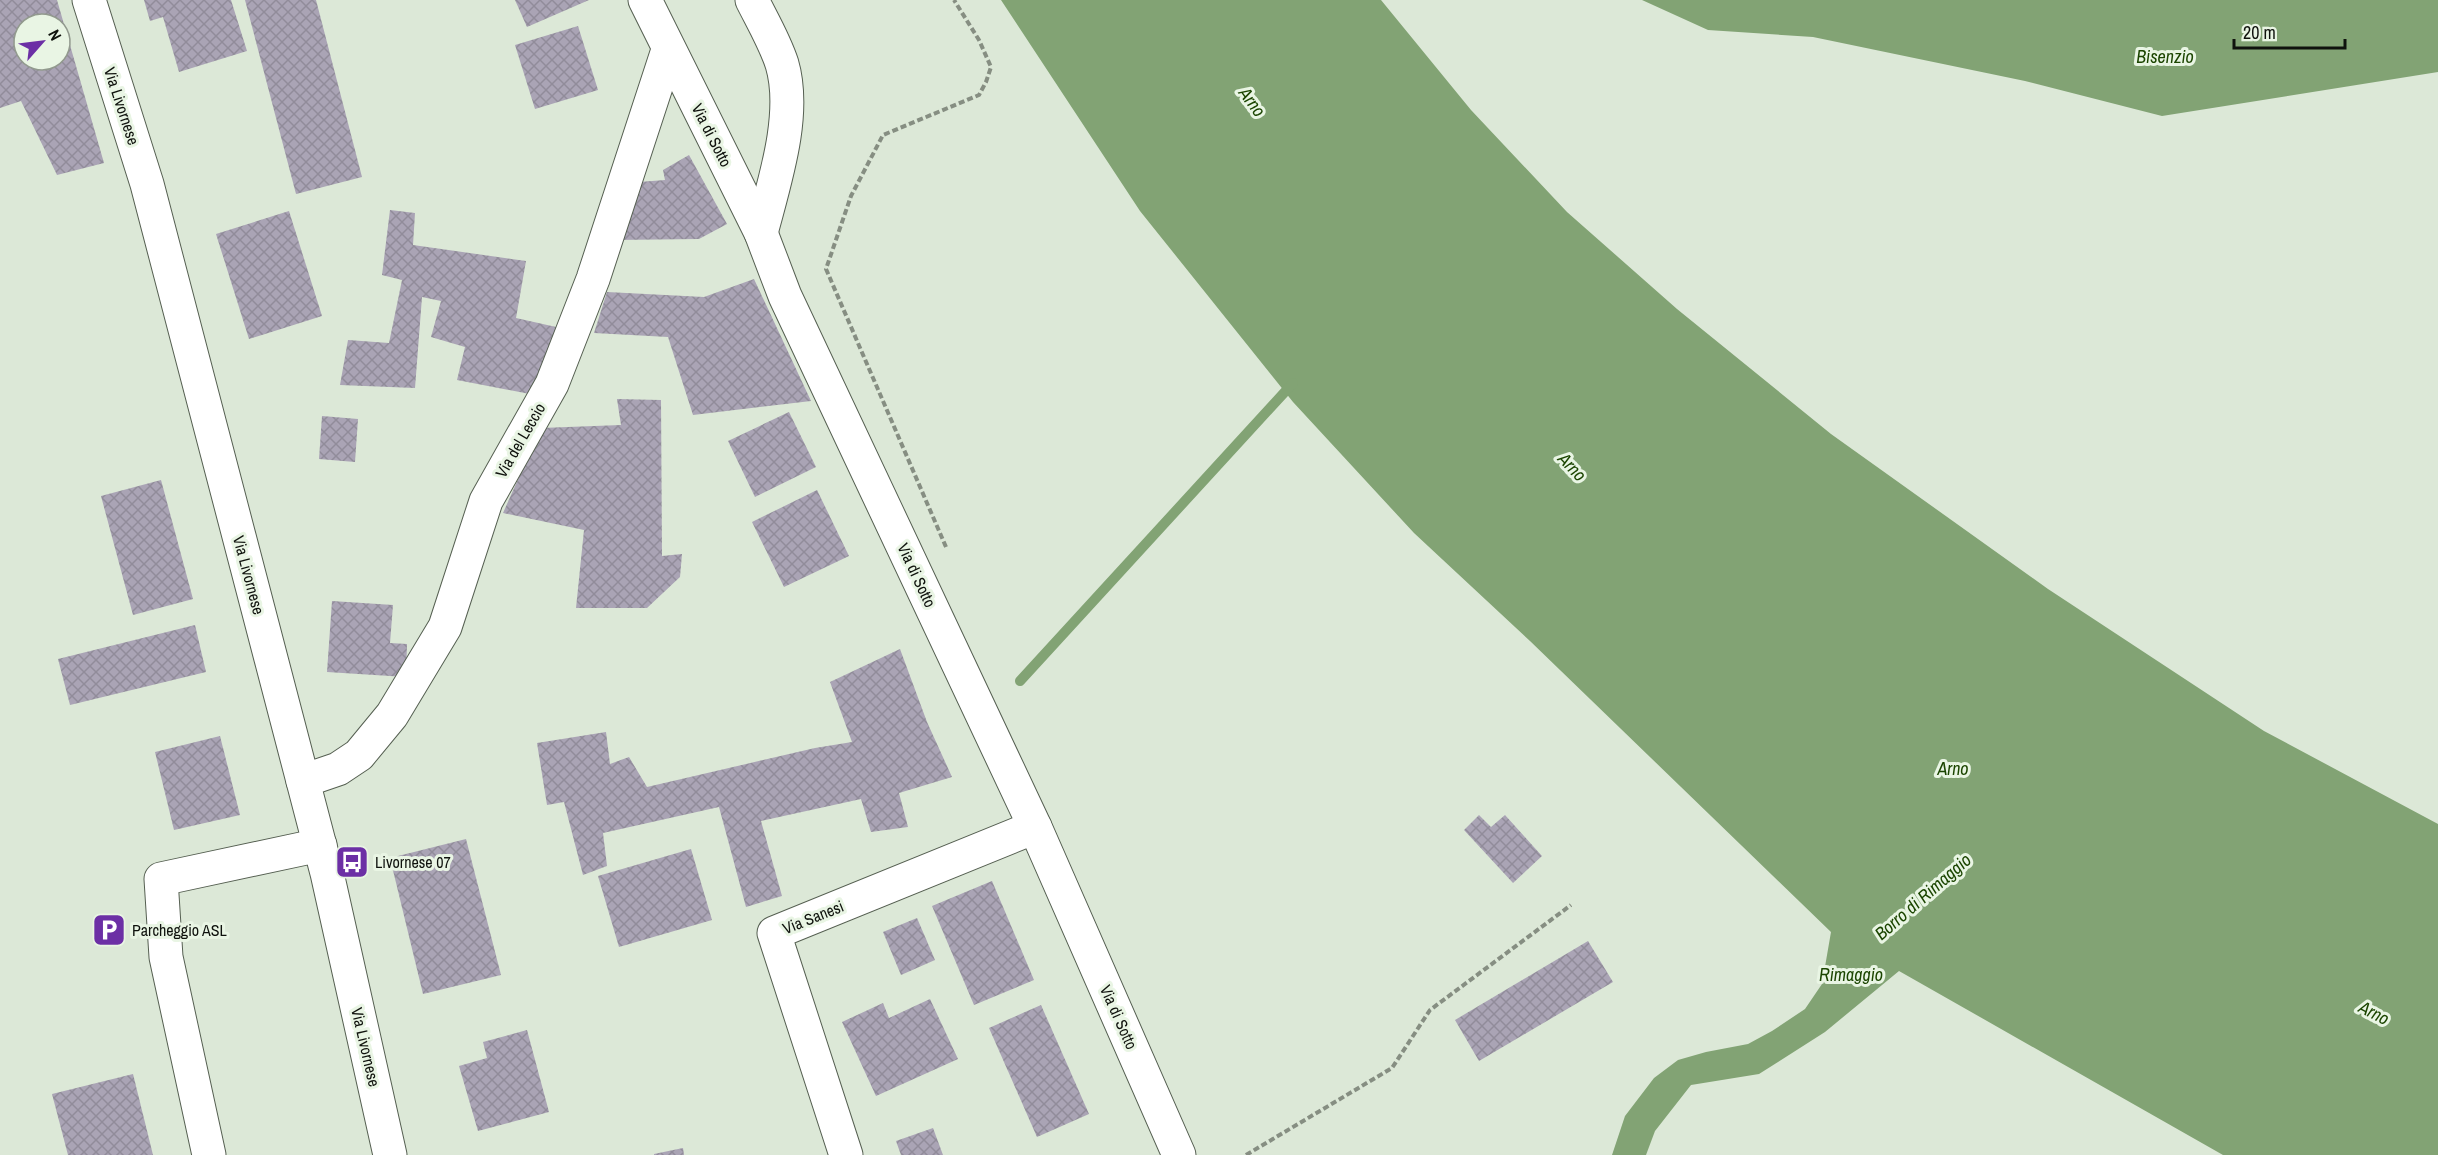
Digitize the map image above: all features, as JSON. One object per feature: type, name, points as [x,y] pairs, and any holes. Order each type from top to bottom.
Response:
[{"type":"street","name":"Via Livornese","points":[[89,0],[147,184],[320,845],[390,1155]]},
{"type":"street","name":"Via di Sotto","points":[[645,0],[761,233],[785,296],[1035,827],[1179,1155]]},
{"type":"street","points":[[752,0],[782,64],[787,108],[780,158],[761,233]]},
{"type":"street","name":"Via del Leccio","points":[[303,781],[338,769],[359,755],[392,715],[445,627],[486,501],[552,384],[592,279],[668,50]]},
{"type":"street","name":"Via Sanesi","points":[[846,1155],[774,933],[1035,827]]},
{"type":"street","points":[[209,1155],[166,957],[161,879],[320,845]]},
{"type":"path","points":[[950,557],[826,268],[851,196],[883,135],[979,95],[986,82],[991,67],[979,40],[954,0]]},
{"type":"path","points":[[1246,1155],[1392,1068],[1430,1011],[1571,905]]},
{"type":"water","name":"Arno","points":[[1001,0],[1381,0],[1471,110],[1567,212],[1677,309],[1831,434],[2048,589],[2264,731],[2438,824],[2438,1155],[2223,1155],[1899,971],[1825,1032],[1759,1074],[1691,1085],[1655,1131],[1646,1155],[1612,1155],[1625,1116],[1654,1078],[1678,1060],[1748,1044],[1805,1009],[1822,984],[1831,932],[1530,641],[1414,533],[1293,402],[1140,211]]},
{"type":"water","name":"Bisenzio","points":[[1642,0],[2438,0],[2438,72],[2162,116],[2025,81],[1813,37],[1708,30]]},
{"type":"building","points":[[0,0],[57,0],[60,12],[12,12],[12,72],[72,72],[72,52],[104,163],[57,175],[21,101],[0,108]]},
{"type":"building","points":[[144,0],[231,0],[247,51],[179,72],[163,17],[150,21]]},
{"type":"building","points":[[245,0],[316,0],[362,177],[296,194]]},
{"type":"building","points":[[515,0],[589,0],[527,27]]},
{"type":"building","points":[[578,26],[598,90],[535,109],[515,45]]},
{"type":"building","points":[[689,155],[727,224],[699,239],[616,240],[626,183],[665,180],[663,170]]},
{"type":"building","points":[[390,210],[415,213],[413,245],[526,261],[516,318],[565,329],[535,395],[457,380],[465,347],[431,337],[441,301],[422,297],[415,388],[340,385],[348,340],[389,343],[402,280],[382,275]]},
{"type":"building","points":[[289,211],[322,316],[249,339],[216,234]]},
{"type":"building","points":[[754,279],[811,401],[693,415],[668,337],[594,333],[607,292],[704,297]]},
{"type":"building","points":[[617,399],[661,400],[662,556],[682,554],[680,577],[647,608],[576,608],[584,530],[503,513],[541,428],[621,425]]},
{"type":"building","points":[[789,412],[816,467],[755,497],[728,441]]},
{"type":"building","points":[[322,416],[358,419],[355,462],[319,459]]},
{"type":"building","points":[[161,480],[193,599],[133,615],[101,496]]},
{"type":"building","points":[[817,490],[849,556],[784,587],[752,522]]},
{"type":"building","points":[[332,601],[393,605],[390,643],[407,644],[406,677],[327,672]]},
{"type":"building","points":[[195,625],[206,672],[70,705],[58,659]]},
{"type":"building","points":[[900,649],[927,722],[952,777],[899,793],[908,827],[871,832],[861,799],[761,821],[782,896],[746,907],[719,807],[603,833],[607,866],[583,875],[564,802],[547,805],[537,743],[606,732],[610,764],[629,757],[647,787],[815,748],[852,742],[830,682]]},
{"type":"building","points":[[220,736],[240,815],[174,830],[155,752]]},
{"type":"building","points":[[1479,815],[1491,827],[1505,815],[1542,856],[1513,883],[1464,830]]},
{"type":"building","points":[[466,839],[501,975],[423,994],[390,858]]},
{"type":"building","points":[[691,849],[712,920],[619,947],[598,876]]},
{"type":"building","points":[[992,881],[1034,980],[974,1005],[932,906]]},
{"type":"building","points":[[917,918],[935,960],[901,975],[883,932]]},
{"type":"building","points":[[1588,941],[1613,982],[1479,1061],[1455,1020]]},
{"type":"building","points":[[930,999],[958,1059],[876,1096],[842,1022],[883,1003],[889,1018]]},
{"type":"building","points":[[1041,1005],[1089,1114],[1037,1137],[989,1028]]},
{"type":"building","points":[[527,1030],[549,1112],[478,1131],[459,1066],[487,1058],[483,1042]]},
{"type":"building","points":[[133,1074],[153,1155],[68,1155],[52,1094]]},
{"type":"building","points":[[933,1128],[943,1155],[901,1155],[896,1141]]},
{"type":"building","points":[[683,1148],[684,1155],[654,1155],[654,1154]]},
{"type":"waterway","points":[[1020,681],[1293,383]]},
{"type":"place","name":"Livornese 07","points":[[352,862]]},
{"type":"place","name":"Parcheggio ASL","points":[[109,930]]},
{"type":"water label","name":"Borro di Rimaggio","points":[[1923,897]]},
{"type":"water label","name":"Rimaggio","points":[[1851,975]]}]
